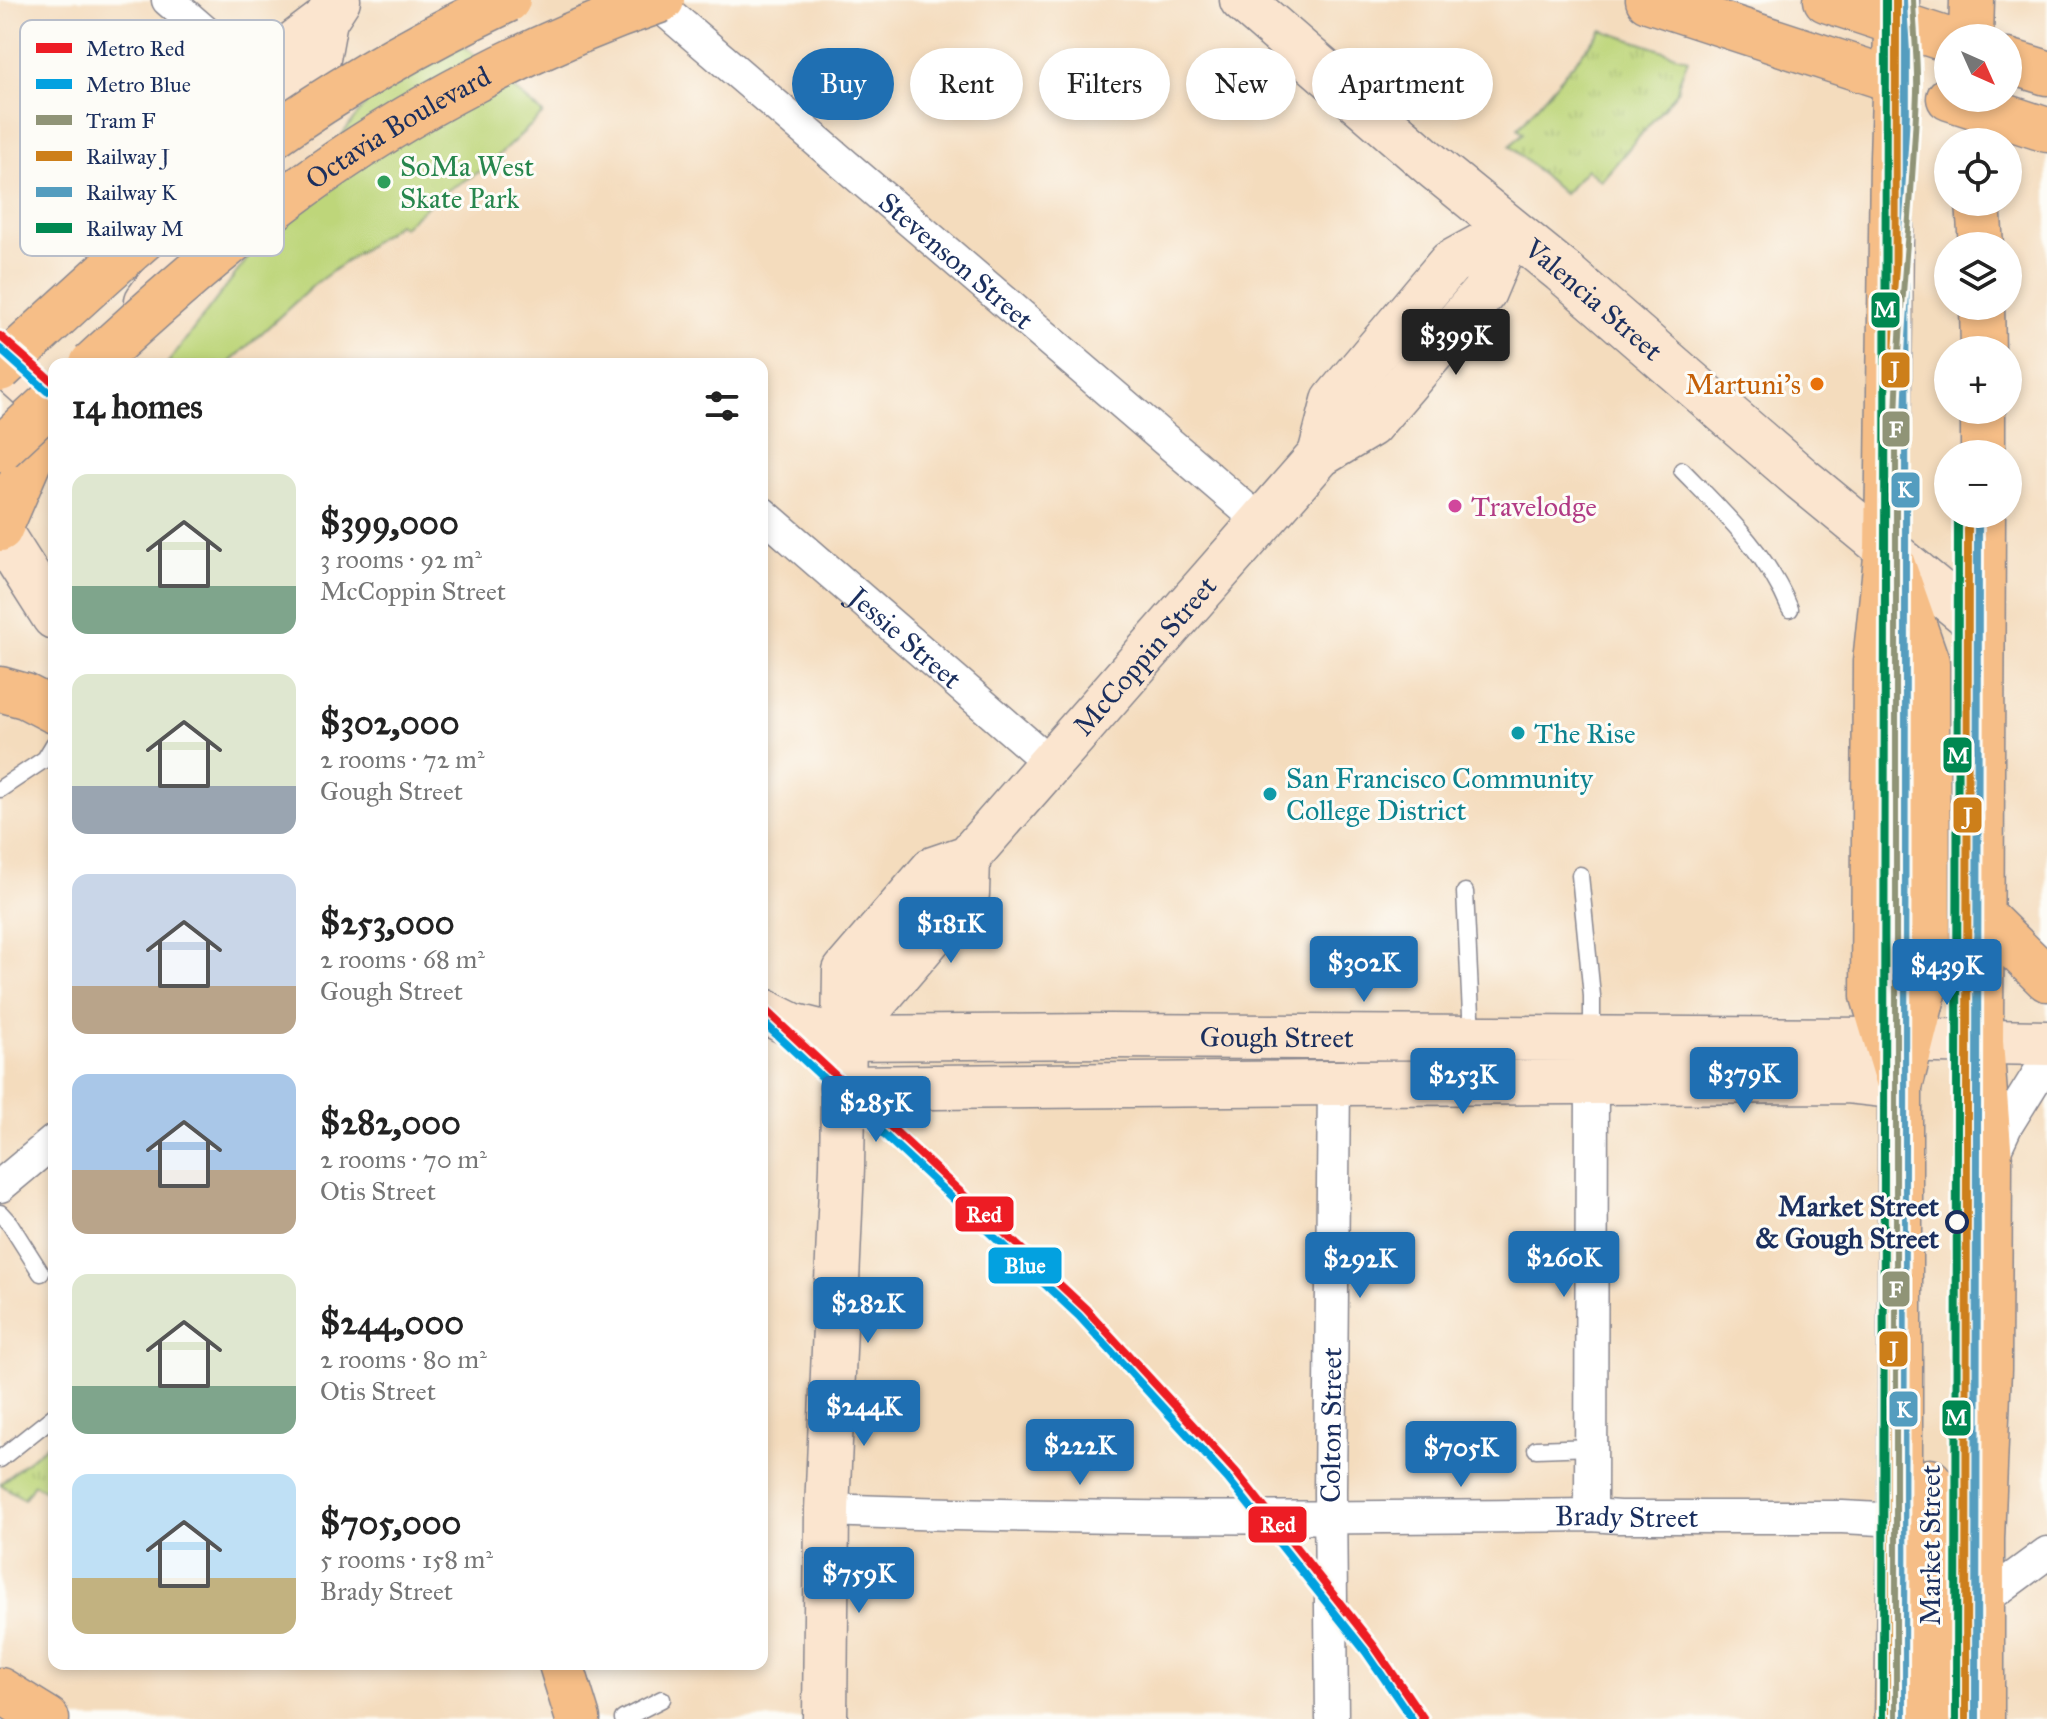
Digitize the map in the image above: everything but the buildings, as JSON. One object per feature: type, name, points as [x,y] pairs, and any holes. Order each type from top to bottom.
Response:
[{"type":"main road","points":[[284,128],[331,96],[401,55],[508,0]]},
{"type":"main road","name":"Octavia Boulevard","points":[[284,201],[363,146],[429,106],[574,34],[662,0]]},
{"type":"main road","name":"Valencia Street","points":[[1242,0],[1802,479],[1982,627]]},
{"type":"main road","points":[[1648,0],[1893,80],[1934,96]]},
{"type":"main road","points":[[1826,0],[1896,12],[1934,32]]},
{"type":"main road","points":[[1971,24],[1972,0]]},
{"type":"main road","points":[[284,50],[332,10]]},
{"type":"main road","points":[[284,117],[315,75],[332,10]]},
{"type":"main road","name":"Market Street","points":[[1896,12],[1887,548],[1875,662],[1873,996],[1898,1040],[1900,1087],[1897,1719]]},
{"type":"main road","points":[[2022,65],[2047,73]]},
{"type":"main road","points":[[1978,112],[2047,130]]},
{"type":"main road","name":"McCoppin Street","points":[[825,1719],[827,1510],[842,1167],[845,971],[933,869],[968,857],[1320,455],[1370,425],[1484,292],[1510,230]]},
{"type":"main road","points":[[48,400],[0,361],[107,256]]},
{"type":"main road","points":[[0,369],[124,256]]},
{"type":"main road","points":[[98,358],[180,256]]},
{"type":"main road","name":"Octavia Boulevard","points":[[100,358],[216,256]]},
{"type":"main road","points":[[0,449],[48,410]]},
{"type":"main road","points":[[0,456],[48,411]]},
{"type":"main road","points":[[48,419],[0,530],[48,607]]},
{"type":"main road","name":"Market Street","points":[[1982,1719],[1982,1539],[1989,1369],[1990,1161],[1981,1042],[1983,528]]},
{"type":"main road","points":[[0,689],[25,696],[48,708]]},
{"type":"main road","points":[[1982,915],[2047,979]]},
{"type":"main road","name":"Gough Street","points":[[768,1013],[792,1025],[844,1038],[1108,1036],[2047,1043]]},
{"type":"main road","name":"Market Street","points":[[1981,1042],[1961,1153],[1960,1356],[1982,1539]]},
{"type":"main road","name":"Gough Street","points":[[842,1088],[1846,1081],[1900,1087]]},
{"type":"main road","name":"Market Street","points":[[1900,1136],[1929,1220],[1930,1719]]},
{"type":"main road","points":[[563,1670],[578,1719]]},
{"type":"main road","points":[[0,1690],[47,1719]]},
{"type":"street","points":[[168,0],[191,20]]},
{"type":"street","name":"Stevenson Street","points":[[653,0],[1261,522]]},
{"type":"street","name":"Jessie Street","points":[[768,518],[1050,763]]},
{"type":"street","points":[[1591,1515],[1592,1039]]},
{"type":"street","points":[[1990,1161],[2006,1126],[2047,1060]]},
{"type":"street","name":"Colton Street","points":[[1332,1719],[1334,1083]]},
{"type":"street","points":[[0,1186],[48,1146]]},
{"type":"street","name":"Brady Street","points":[[827,1510],[1331,1519],[1591,1515],[1900,1520]]},
{"type":"street","points":[[1982,1601],[2047,1553]]},
{"type":"lane","points":[[1682,470],[1744,535],[1784,594],[1790,609]]},
{"type":"lane","points":[[0,789],[48,754]]},
{"type":"lane","points":[[1580,875],[1592,996],[1592,1039]]},
{"type":"lane","points":[[1465,892],[1472,1039]]},
{"type":"lane","points":[[0,1213],[41,1273]]},
{"type":"lane","points":[[0,1459],[48,1421]]},
{"type":"lane","points":[[1536,1449],[1592,1447]]},
{"type":"lane","points":[[623,1719],[662,1699]]},
{"type":"green space","name":"SoMa West Skate Park","points":[[428,15],[543,114],[484,169],[441,194],[403,227],[398,224],[316,283],[235,358],[172,358],[249,256],[284,256],[284,211],[367,102]]},
{"type":"green space","points":[[1602,30],[1688,59],[1677,92],[1601,181],[1587,169],[1564,194],[1510,146],[1523,133],[1518,128]]},
{"type":"green space","points":[[48,1444],[48,1492],[34,1484],[24,1499],[0,1484]]},
{"type":"metro line","name":"Red","points":[[0,336],[48,378]]},
{"type":"metro line","name":"Blue","points":[[0,349],[47,391]]},
{"type":"metro line","name":"Red","points":[[768,1013],[1086,1309],[1236,1472],[1374,1646],[1424,1719]]},
{"type":"metro line","name":"Blue","points":[[768,1027],[1079,1316],[1228,1479],[1366,1652],[1412,1719]]},
{"type":"tram line","name":"F","points":[[1896,1719],[1896,424],[1917,92],[1913,0]]},
{"type":"rail line","name":"M","points":[[1883,1719],[1886,0]]},
{"type":"rail line","name":"J","points":[[1893,1719],[1896,0]]},
{"type":"rail line","name":"K","points":[[1903,1719],[1906,0]]},
{"type":"rail line","name":"M","points":[[1956,1719],[1958,528]]},
{"type":"rail line","name":"J","points":[[1966,1719],[1968,528]]},
{"type":"rail line","name":"K","points":[[1976,1719],[1978,528]]},
{"type":"place","name":"SoMa West Skate Park","points":[[384,182]]},
{"type":"place","name":"Martuni's","points":[[1817,384]]},
{"type":"place","name":"Travelodge","points":[[1455,506]]},
{"type":"place","name":"The Rise","points":[[1518,733]]},
{"type":"place","name":"San Francisco Community College District","points":[[1270,794]]},
{"type":"place","name":"Market Street & Gough Street","points":[[1957,1222]]}]
